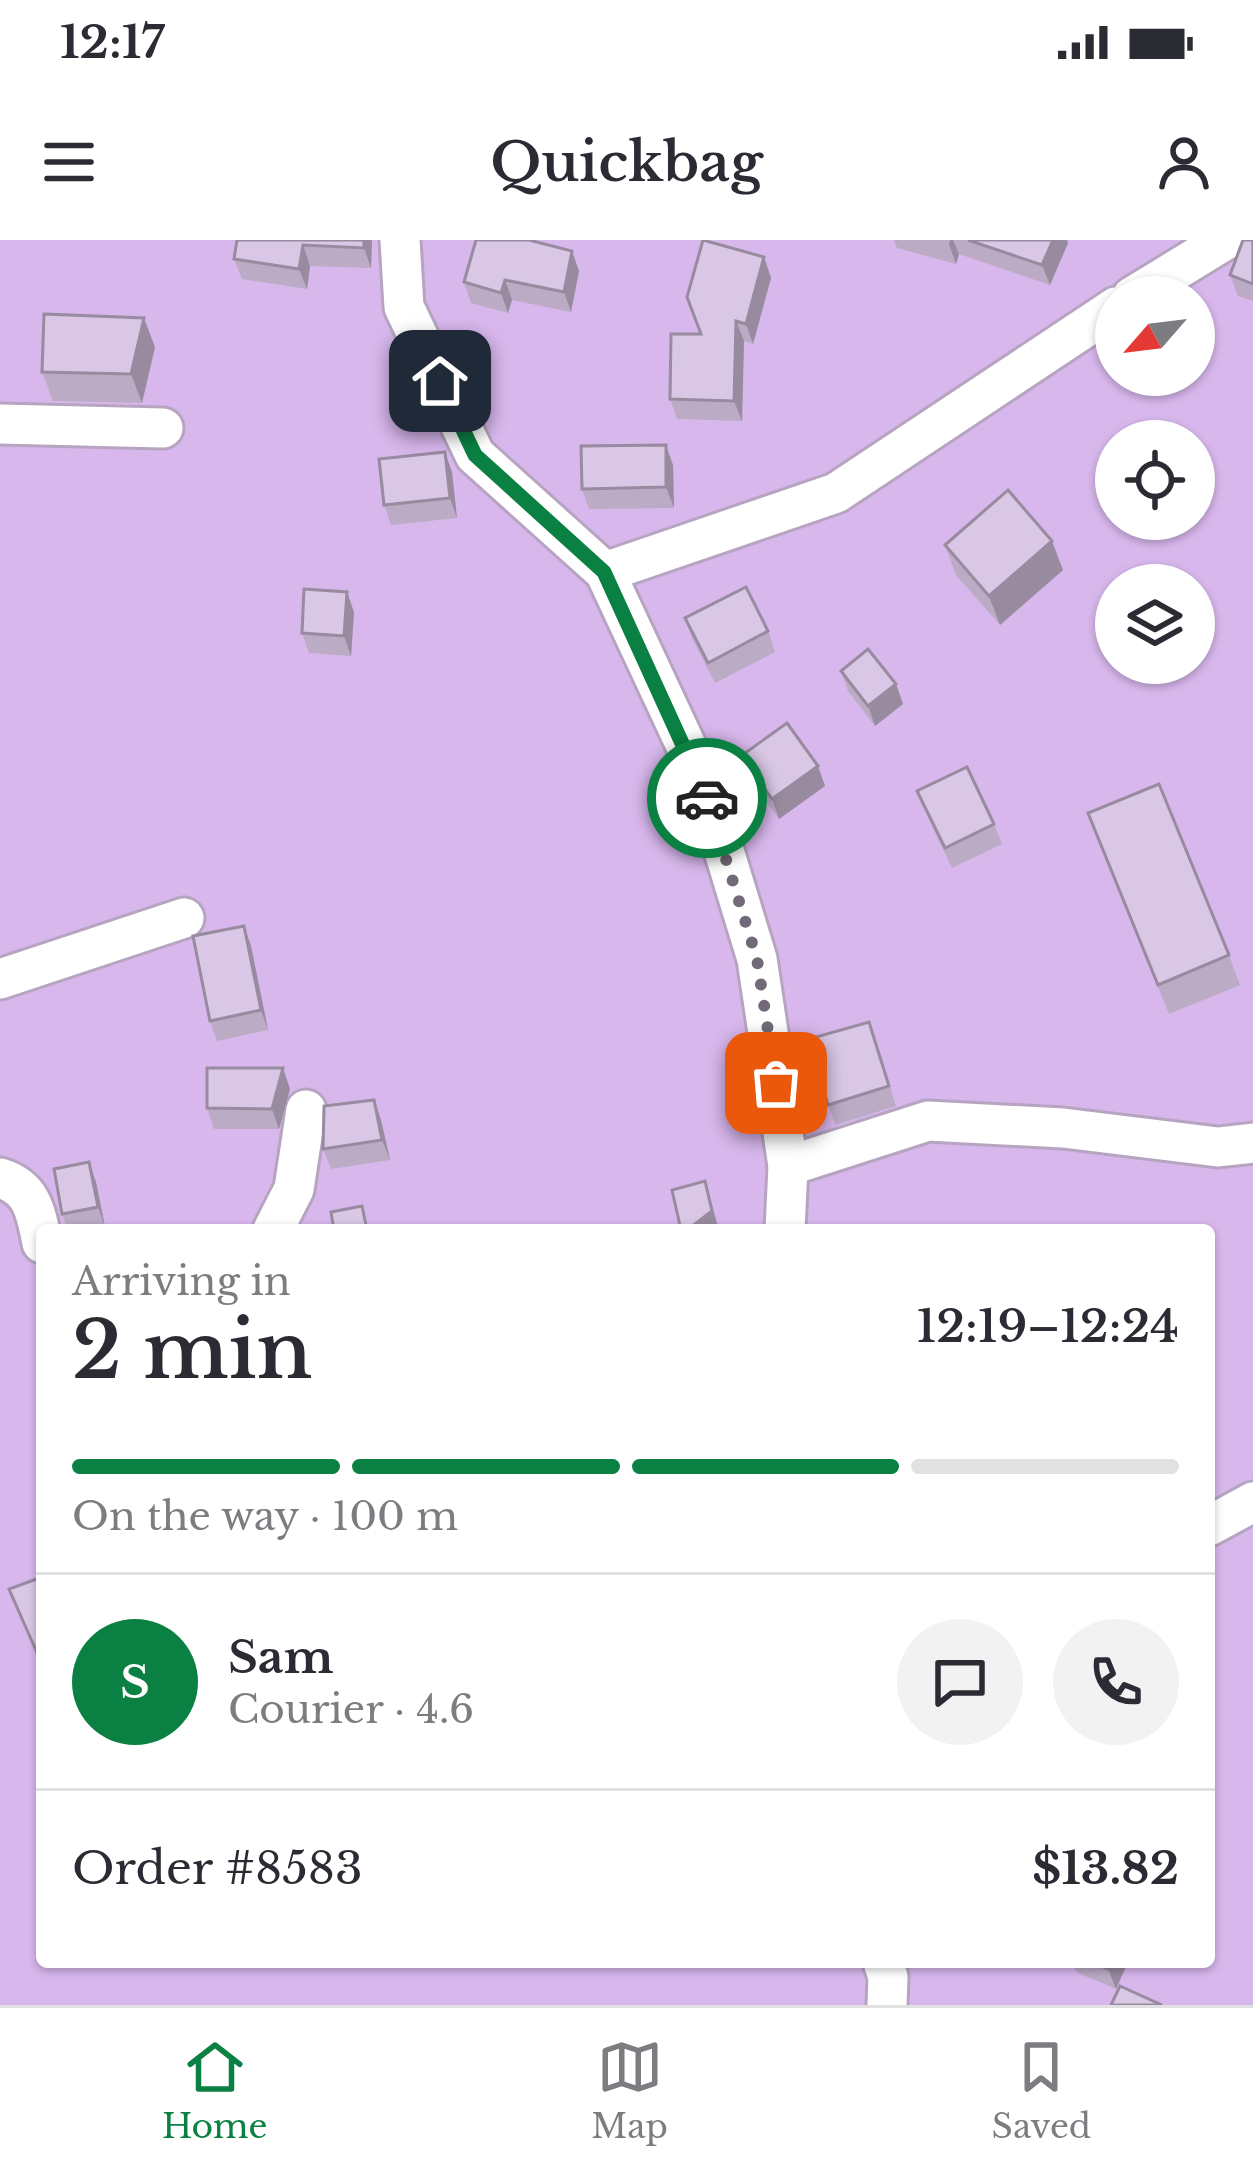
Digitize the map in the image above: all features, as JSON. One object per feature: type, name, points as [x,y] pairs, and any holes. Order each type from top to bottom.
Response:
[{"type":"street","points":[[400,240],[404,307],[475,455],[604,572],[703,782],[757,959],[788,1166],[785,1224]]},
{"type":"street","points":[[1166,276],[1225,240]]},
{"type":"street","points":[[604,572],[836,494],[1095,321]]},
{"type":"street","points":[[0,424],[163,428]]},
{"type":"street","points":[[0,979],[184,918]]},
{"type":"street","points":[[276,1224],[293,1189],[306,1110]]},
{"type":"street","points":[[788,1166],[928,1121],[1063,1128],[1218,1147],[1253,1143]]},
{"type":"street","points":[[0,1178],[27,1193],[38,1224]]},
{"type":"street","points":[[1215,1523],[1253,1502]]},
{"type":"street","points":[[885,1968],[887,2005]]},
{"type":"shaded area","points":[[0,240],[1253,240],[1253,2005],[0,2005]]},
{"type":"building","points":[[237,240],[364,240],[364,248],[303,245],[299,269],[234,259]]},
{"type":"building","points":[[476,240],[529,240],[572,251],[564,292],[505,280],[501,293],[464,282]]},
{"type":"building","points":[[703,240],[764,257],[746,324],[736,321],[734,401],[670,399],[671,334],[701,334],[687,297]]},
{"type":"building","points":[[968,240],[1053,240],[1042,265]]},
{"type":"building","points":[[1243,240],[1253,240],[1253,284],[1230,275]]},
{"type":"building","points":[[44,314],[144,318],[131,374],[42,372]]},
{"type":"building","points":[[666,445],[666,487],[582,489],[581,446]]},
{"type":"building","points":[[445,452],[450,498],[384,505],[379,459]]},
{"type":"building","points":[[1008,490],[1052,541],[989,596],[945,545]]},
{"type":"building","points":[[746,587],[768,631],[708,663],[685,618]]},
{"type":"building","points":[[304,589],[347,592],[344,636],[302,633]]},
{"type":"building","points":[[868,649],[896,684],[868,706],[841,671]]},
{"type":"building","points":[[787,723],[818,766],[772,799],[741,756]]},
{"type":"building","points":[[967,767],[994,824],[945,848],[917,791]]},
{"type":"building","points":[[1159,784],[1229,955],[1158,985],[1088,813]]},
{"type":"building","points":[[244,926],[261,1010],[210,1021],[193,936]]},
{"type":"building","points":[[869,1022],[889,1086],[828,1105],[809,1039]]},
{"type":"building","points":[[207,1068],[283,1068],[272,1109],[207,1108]]},
{"type":"building","points":[[374,1100],[382,1140],[323,1149],[324,1106]]},
{"type":"building","points":[[89,1162],[98,1207],[62,1214],[54,1169]]},
{"type":"building","points":[[705,1181],[712,1211],[695,1224],[680,1224],[672,1190]]},
{"type":"building","points":[[362,1206],[366,1224],[333,1224],[331,1212]]},
{"type":"building","points":[[36,1579],[36,1650],[9,1589]]},
{"type":"building","points":[[1120,1986],[1162,2005],[1111,2005]]},
{"type":"way so far","points":[[707,798],[757,959],[776,1083]]},
{"type":"route","points":[[440,381],[475,455],[604,572],[707,798]]}]
